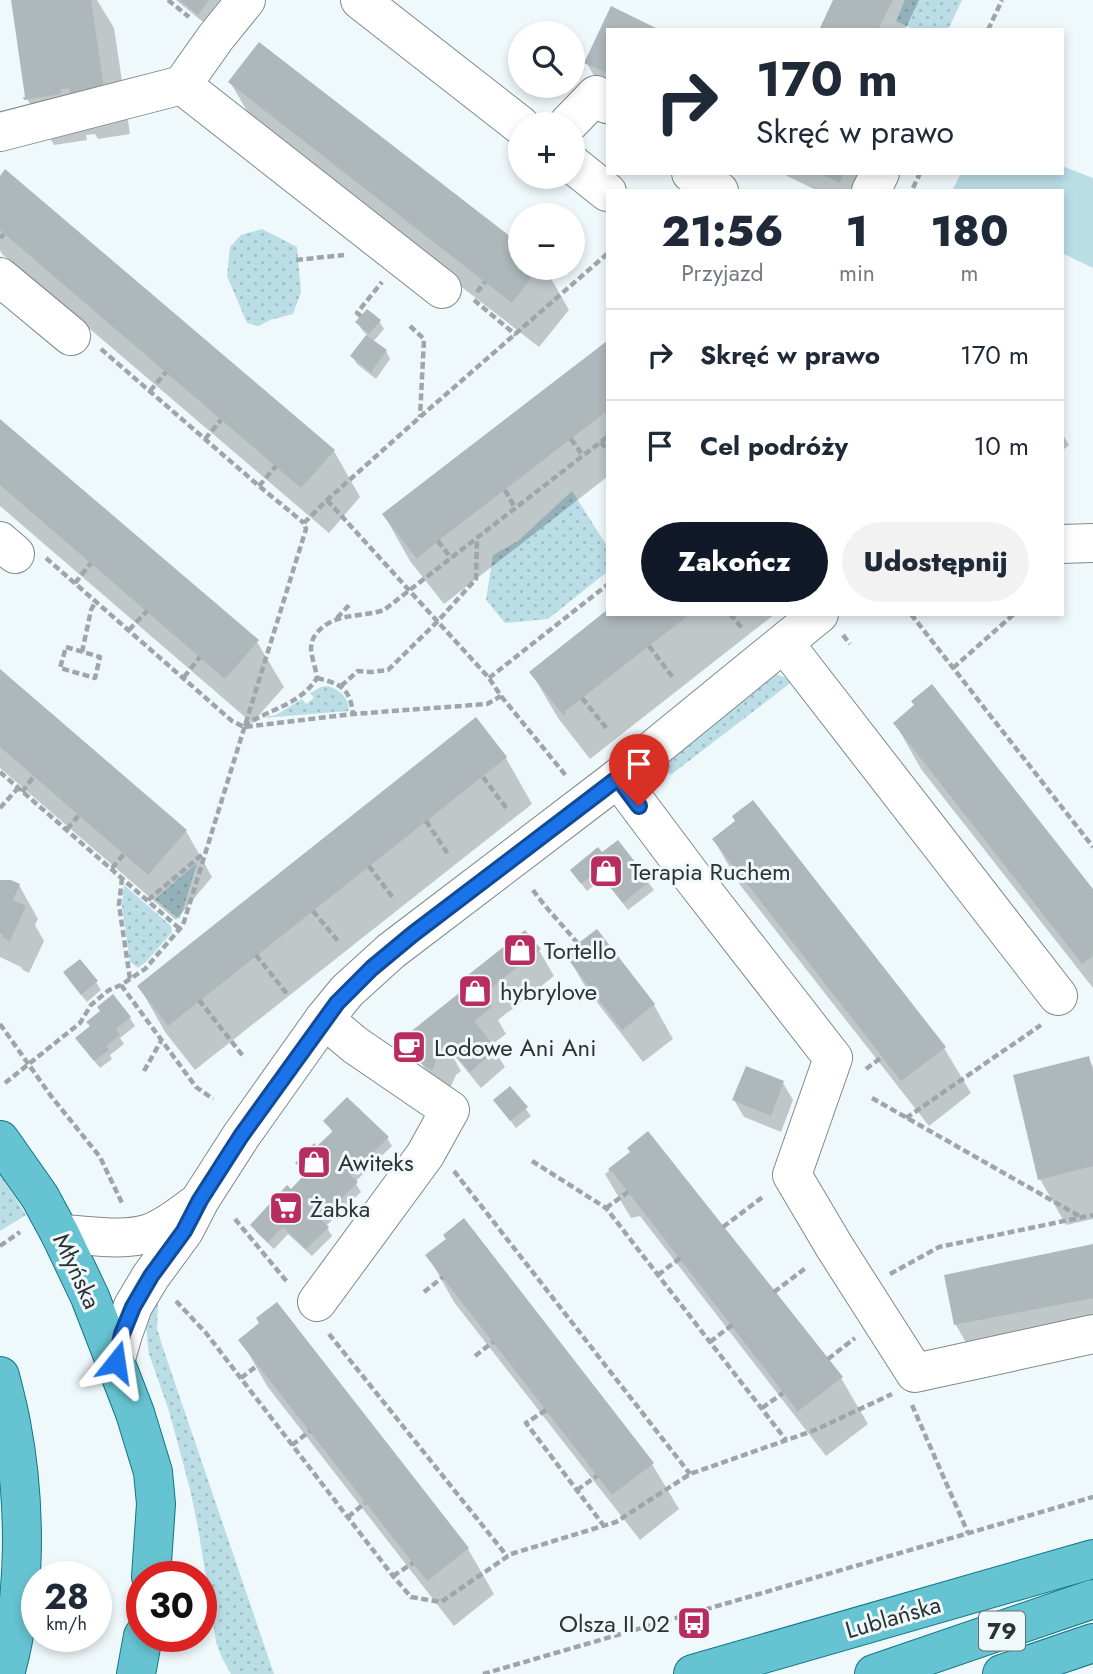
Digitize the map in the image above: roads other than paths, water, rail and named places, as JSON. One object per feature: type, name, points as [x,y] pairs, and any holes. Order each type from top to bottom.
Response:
[{"type":"main road","name":"Młyńska","points":[[0,1140],[40,1197],[45,1229],[90,1297],[135,1413],[153,1472],[156,1504],[152,1561]]},
{"type":"main road","points":[[0,1376],[11,1423],[20,1485],[22,1553],[19,1592],[5,1674]]},
{"type":"main road","name":"Lublańska","points":[[693,1674],[1093,1559]]},
{"type":"main road","name":"Lublańska","points":[[874,1674],[1093,1599]]},
{"type":"main road","name":"79","points":[[1002,1674],[1093,1643]]},
{"type":"main road","points":[[136,1674],[139,1652]]},
{"type":"street","points":[[0,132],[182,85],[246,0]]},
{"type":"street","points":[[360,0],[508,116]]},
{"type":"street","points":[[182,85],[442,289]]},
{"type":"street","points":[[580,112],[596,95],[606,102]]},
{"type":"street","points":[[585,174],[606,191]]},
{"type":"street","points":[[694,175],[716,189]]},
{"type":"street","points":[[0,277],[83,340]]},
{"type":"street","points":[[1064,544],[1093,543]]},
{"type":"street","points":[[116,1362],[122,1334],[133,1307],[151,1276],[184,1231],[200,1200],[241,1136],[347,991],[391,951],[618,778],[817,616]]},
{"type":"street","points":[[784,643],[1053,1008]]},
{"type":"street","points":[[618,778],[833,1058],[792,1175],[862,1289],[910,1380],[1093,1334]]},
{"type":"street","points":[[311,1306],[433,1143],[450,1110],[355,1045],[324,1019]]},
{"type":"street","points":[[45,1229],[108,1237],[137,1236],[169,1223],[200,1200]]},
{"type":"place","name":"Terapia Ruchem","points":[[606,871]]},
{"type":"place","name":"Tortello","points":[[520,950]]},
{"type":"place","name":"hybrylove","points":[[475,991]]},
{"type":"place","name":"Lodowe Ani Ani","points":[[409,1047]]},
{"type":"place","name":"Awiteks","points":[[314,1162]]},
{"type":"place","name":"Żabka","points":[[286,1208]]},
{"type":"place","name":"Olsza II 02","points":[[694,1623]]}]
